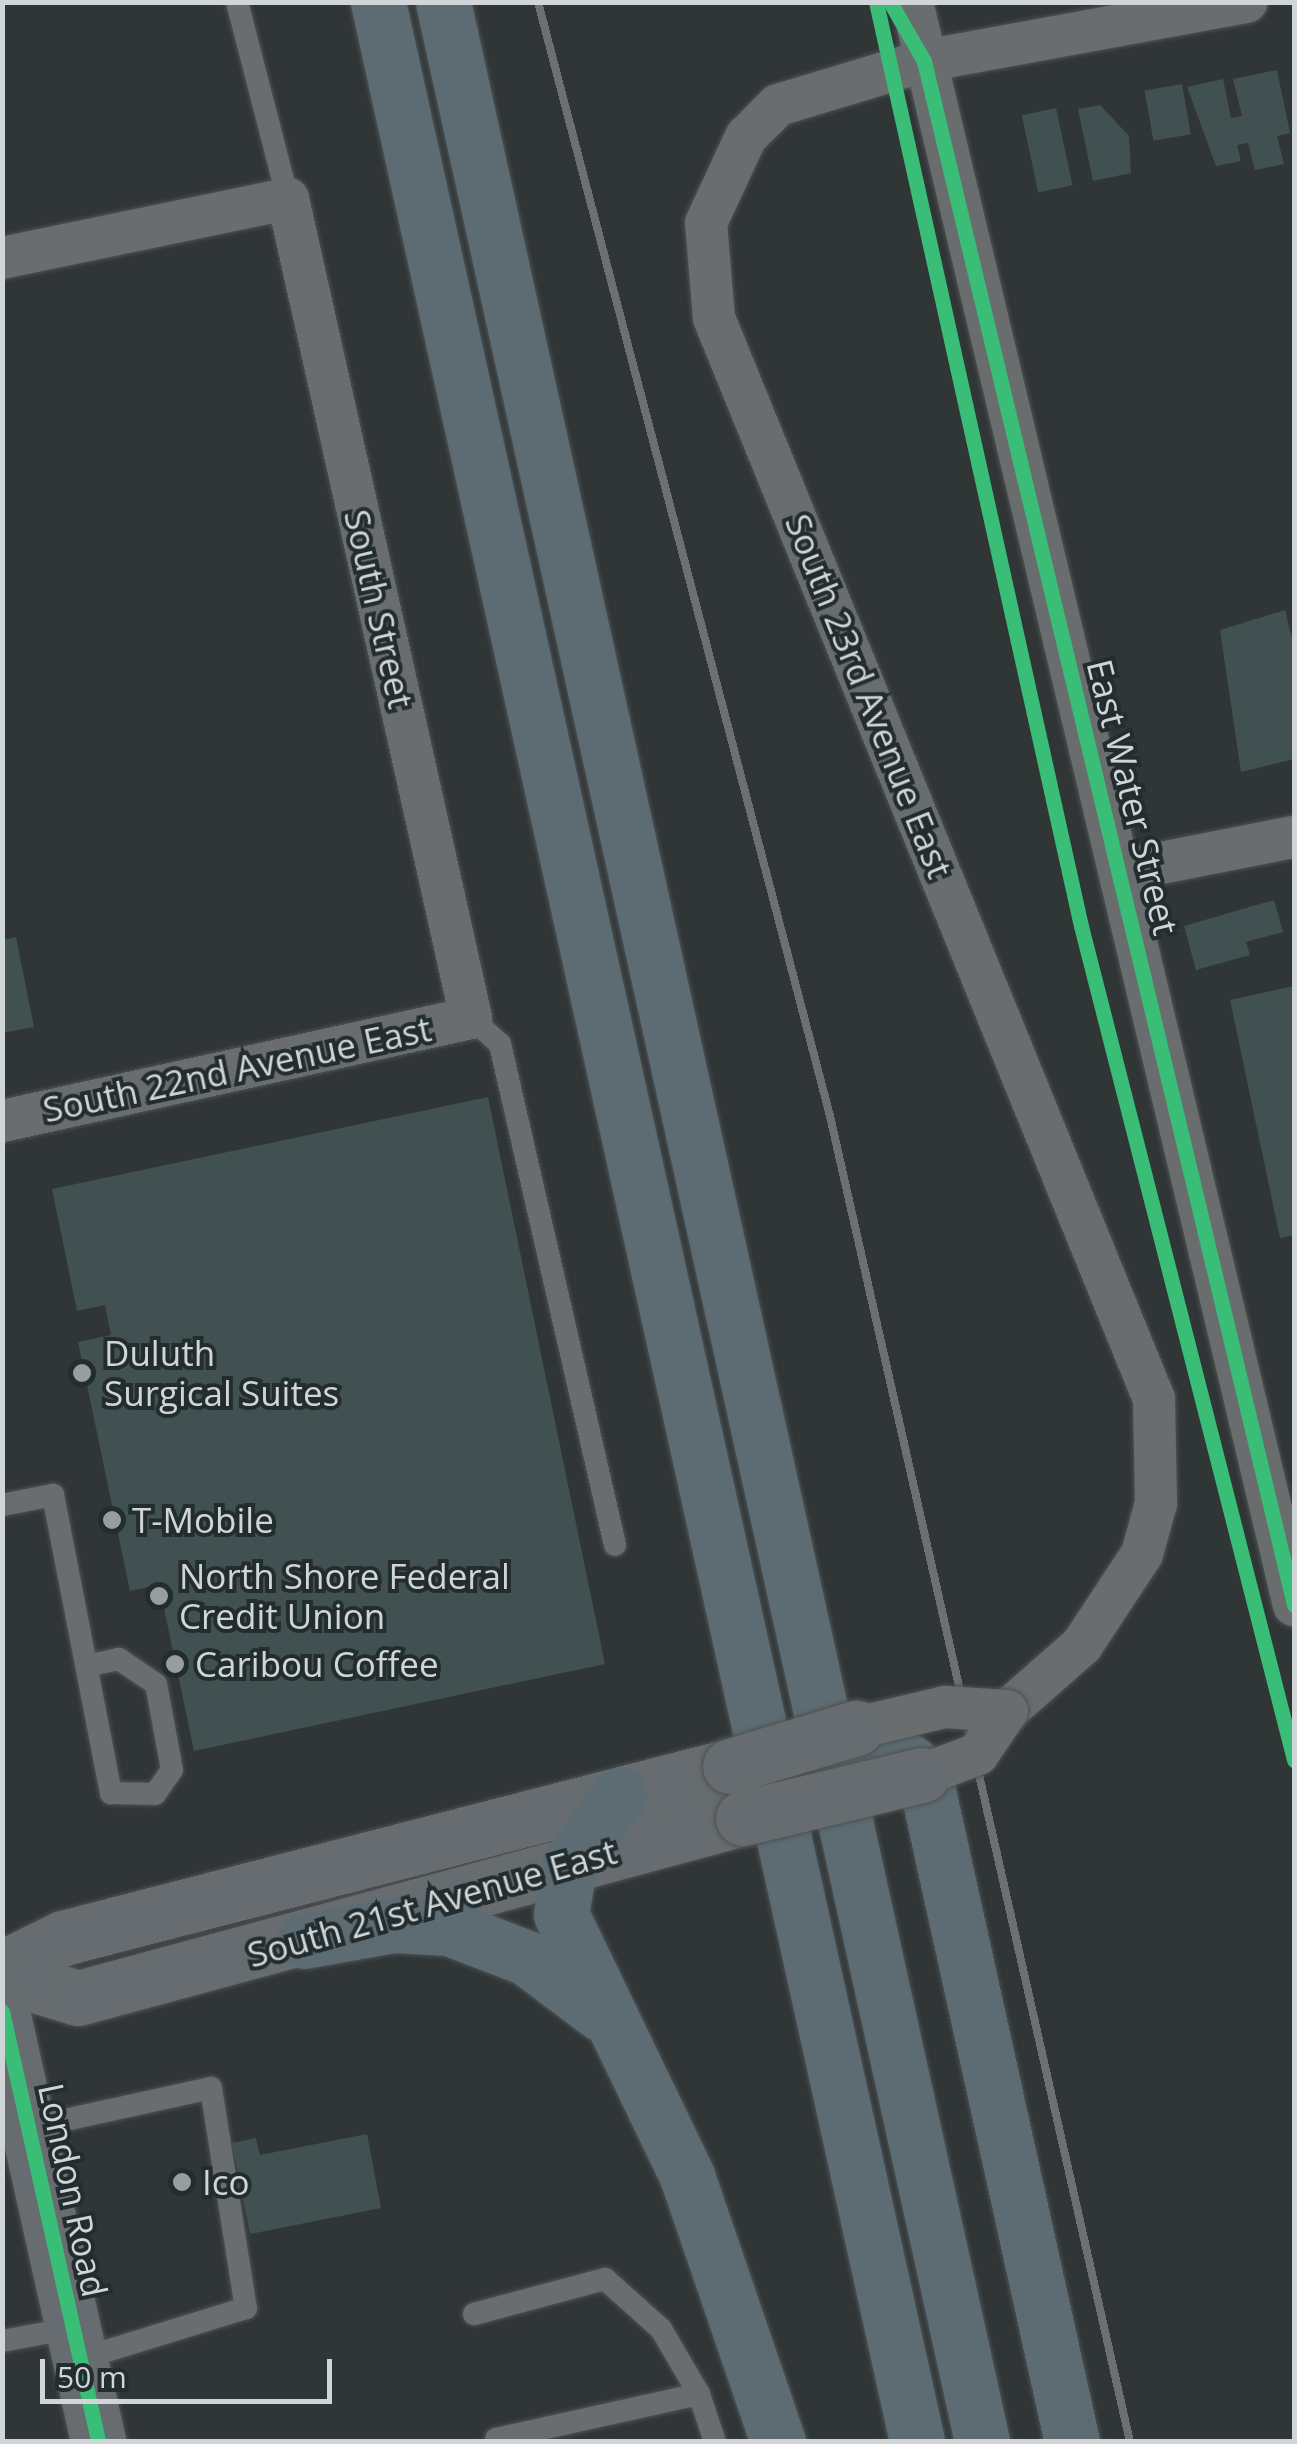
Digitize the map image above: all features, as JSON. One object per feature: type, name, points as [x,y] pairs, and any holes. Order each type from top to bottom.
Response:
[{"type":"highway","points":[[378,2],[917,2442]]},
{"type":"highway","points":[[443,2],[982,2442]]},
{"type":"highway","points":[[856,1728],[922,1775],[1072,2442]]},
{"type":"highway","points":[[619,1794],[570,1862],[560,1914],[687,2176],[778,2442]]},
{"type":"highway","points":[[304,1941],[392,1926],[468,1934],[552,1974],[621,2034]]},
{"type":"main road","name":"South 21st Avenue East","points":[[2,1972],[63,1938],[730,1766],[856,1728]]},
{"type":"main road","name":"South 21st Avenue East","points":[[2,1972],[78,1998],[304,1941],[390,1907],[922,1775]]},
{"type":"main road","name":"London Road","points":[[2,2011],[98,2442]]},
{"type":"street","name":"East Water Street","points":[[912,2],[1294,1605]]},
{"type":"street","name":"South 23rd Avenue East","points":[[922,1775],[978,1754],[1007,1711],[1082,1645],[1142,1554],[1156,1503],[1154,1399],[714,318],[704,265],[721,182],[778,105],[924,60],[1145,9],[1247,2]]},
{"type":"street","points":[[2,258],[288,199]]},
{"type":"street","name":"South Street","points":[[288,199],[471,1018]]},
{"type":"street","points":[[1120,871],[1294,837]]},
{"type":"street","name":"South 22nd Avenue East","points":[[2,1121],[471,1018]]},
{"type":"street","points":[[856,1728],[944,1707],[1007,1711]]},
{"type":"lane","points":[[237,2],[288,199]]},
{"type":"lane","points":[[471,1018],[500,1044],[615,1544]]},
{"type":"lane","points":[[2,1504],[53,1496],[86,1666],[111,1793],[156,1794],[172,1770],[156,1684],[119,1659],[86,1666]]},
{"type":"lane","points":[[2,2340],[77,2344],[246,2308],[211,2088],[29,2128]]},
{"type":"lane","points":[[474,2314],[605,2279],[661,2329],[699,2394],[716,2442]]},
{"type":"lane","points":[[496,2439],[699,2394]]},
{"type":"building","points":[[1277,70],[1290,133],[1277,136],[1284,164],[1255,170],[1248,143],[1237,145],[1241,161],[1216,166],[1187,87],[1223,79],[1231,118],[1242,116],[1233,79]]},
{"type":"building","points":[[1182,84],[1191,134],[1153,141],[1145,91]]},
{"type":"building","points":[[1100,105],[1129,136],[1131,173],[1093,181],[1078,109]]},
{"type":"building","points":[[1056,108],[1072,185],[1038,193],[1022,115]]},
{"type":"building","points":[[1285,610],[1294,646],[1294,759],[1241,772],[1220,630]]},
{"type":"building","points":[[1274,900],[1283,932],[1246,942],[1250,955],[1196,970],[1184,926]]},
{"type":"building","points":[[16,937],[34,1027],[2,1033],[2,940]]},
{"type":"building","points":[[1294,986],[1294,1235],[1280,1238],[1230,1000]]},
{"type":"building","points":[[488,1097],[605,1664],[194,1751],[159,1585],[130,1591],[78,1342],[111,1335],[105,1305],[77,1311],[52,1189]]},
{"type":"building","points":[[367,2134],[381,2208],[250,2234],[232,2143],[256,2138],[260,2155]]},
{"type":"railway","points":[[538,2],[830,1116],[1130,2442]]},
{"type":"cycle path","points":[[876,2],[1081,926],[1294,1760]]},
{"type":"cycle path","points":[[890,2],[924,61],[1294,1605]]},
{"type":"cycle path","points":[[2,2011],[98,2442]]},
{"type":"place","name":"Duluth Surgical Suites","points":[[82,1373]]},
{"type":"place","name":"T-Mobile","points":[[112,1520]]},
{"type":"place","name":"North Shore Federal Credit Union","points":[[159,1596]]},
{"type":"place","name":"Caribou Coffee","points":[[175,1664]]},
{"type":"place","name":"Ico","points":[[182,2182]]}]
